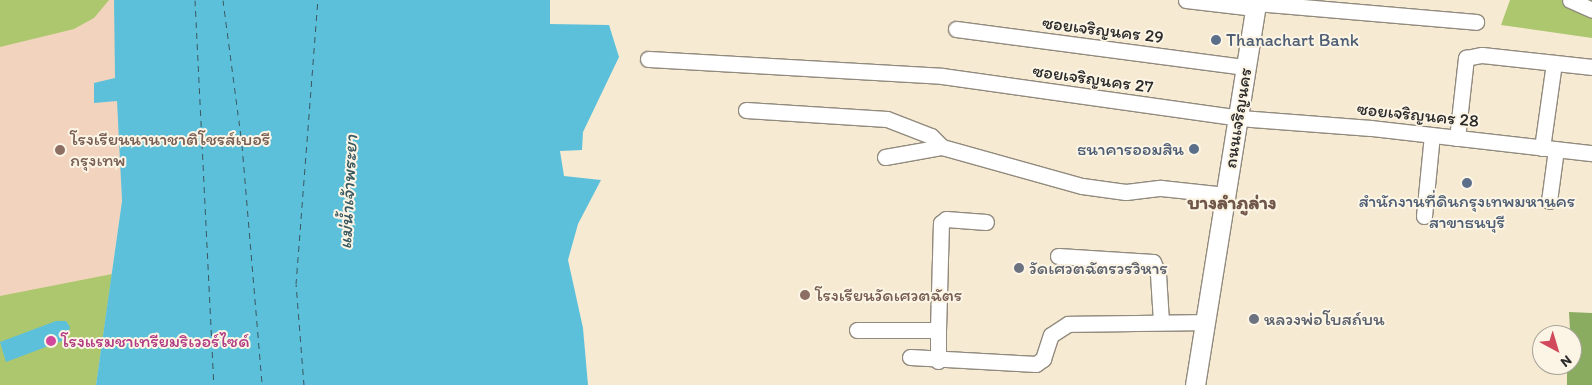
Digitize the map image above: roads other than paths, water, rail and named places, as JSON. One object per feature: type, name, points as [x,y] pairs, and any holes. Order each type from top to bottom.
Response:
[{"type":"main road","name":"ถนนเจริญนคร","points":[[1195,385],[1256,4]]},
{"type":"street","points":[[1186,0],[1476,22]]},
{"type":"street","points":[[1570,0],[1592,10]]},
{"type":"street","name":"ซอยเจริญนคร 29","points":[[956,29],[1246,66]]},
{"type":"street","points":[[1457,138],[1466,58],[1482,55],[1592,67]]},
{"type":"street","name":"ซอยเจริญนคร 27","points":[[648,59],[942,76],[1239,118]]},
{"type":"street","points":[[1548,201],[1554,63]]},
{"type":"street","points":[[746,110],[887,119],[931,136],[942,147]]},
{"type":"street","name":"ซอยเจริญนคร 28","points":[[1239,118],[1432,135],[1592,153]]},
{"type":"street","points":[[1424,216],[1432,135]]},
{"type":"street","points":[[885,157],[942,147],[1082,186],[1126,192],[1161,188],[1226,195]]},
{"type":"street","points":[[938,361],[941,223],[946,219],[986,222]]},
{"type":"street","points":[[1058,256],[1153,262],[1158,274],[1161,322]]},
{"type":"street","points":[[910,358],[938,361],[1036,364],[1043,359],[1051,335],[1061,326],[1205,322]]},
{"type":"street","points":[[858,330],[938,330]]},
{"type":"water","name":"แม่น้ำเจ้าพระยา","points":[[114,0],[550,0],[550,24],[609,25],[619,57],[583,132],[582,150],[560,151],[564,176],[601,180],[578,224],[568,260],[583,328],[588,385],[96,385],[122,201],[117,101],[94,103],[94,83],[115,78]]},
{"type":"water","points":[[56,321],[66,321],[70,327],[67,339],[6,362],[0,342]]},
{"type":"place","name":"Thanachart Bank","points":[[1216,40]]},
{"type":"place","name":"ธนาคารออมสิน","points":[[1194,149]]},
{"type":"place","name":"โรงเรียนนานาชาติโชรส์เบอรี กรุงเทพ","points":[[60,150]]},
{"type":"place","name":"สํานักงานที่ดินกรุงเทพมหานคร สาขาธนบุรี","points":[[1467,183]]},
{"type":"place","name":"วัดเศวตฉัตรวรวิหาร","points":[[1019,268]]},
{"type":"place","name":"โรงเรียนวัดเศวตฉัตร","points":[[805,295]]},
{"type":"place","name":"หลวงพ่อโบสถ์บน","points":[[1254,319]]},
{"type":"place","name":"โรงแรมชาเทรียมริเวอร์ไซด์","points":[[51,341]]},
{"type":"district","name":"บางลำภูล่าง","points":[[1232,202]]}]
